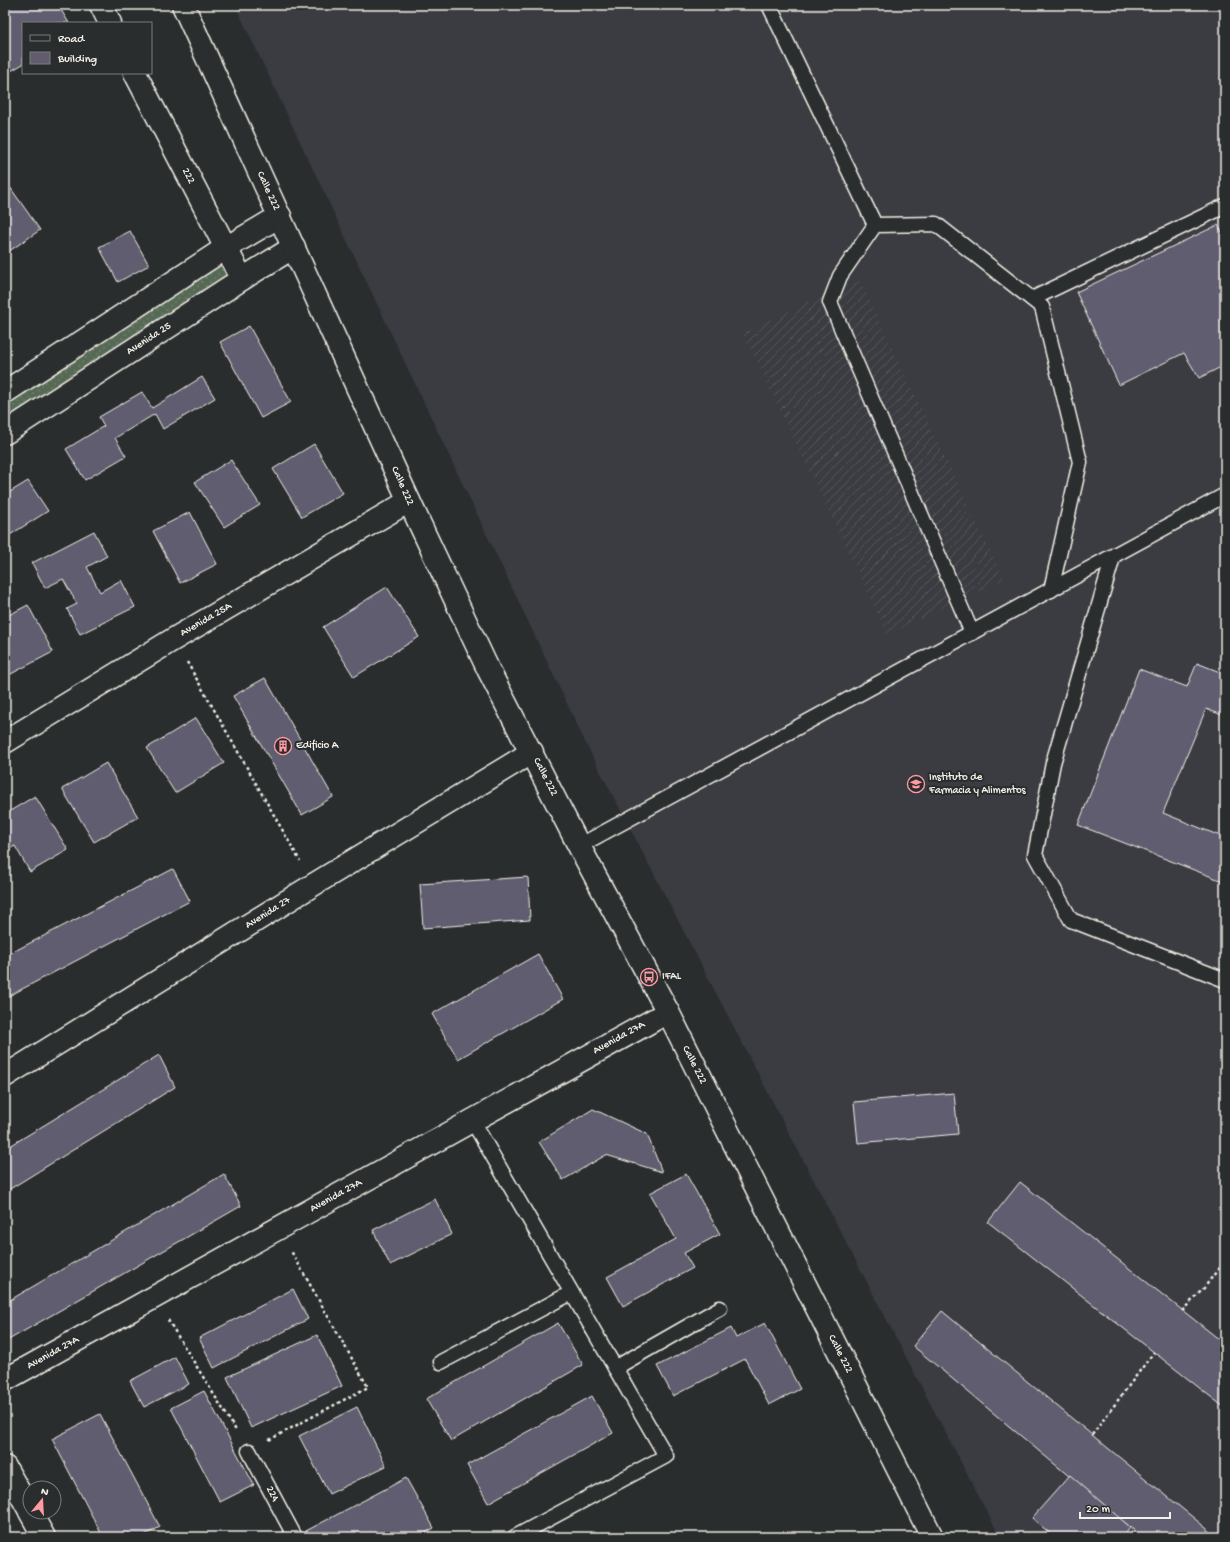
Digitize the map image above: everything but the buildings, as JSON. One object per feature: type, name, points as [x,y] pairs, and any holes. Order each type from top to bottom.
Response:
[{"type":"street","points":[[101,5],[110,22]]},
{"type":"street","name":"Calle 222","points":[[183,5],[409,501],[488,669],[579,846],[668,1012],[932,1537]]},
{"type":"street","name":"222","points":[[136,74],[224,249],[242,279]]},
{"type":"street","points":[[5,392],[224,249],[280,216]]},
{"type":"street","name":"Avenida 25","points":[[5,433],[242,279],[294,247]]},
{"type":"street","name":"Avenida 25A","points":[[5,742],[174,639],[409,501]]},
{"type":"street","name":"Avenida 27","points":[[5,1076],[313,885],[532,752]]},
{"type":"street","name":"Avenida 27A","points":[[5,1380],[668,1012]]},
{"type":"street","points":[[5,1467],[22,1498]]},
{"type":"street","points":[[34,1520],[44,1537]]},
{"type":"lane","points":[[769,5],[875,225]]},
{"type":"lane","points":[[1032,299],[1225,206]]},
{"type":"lane","points":[[875,225],[936,224],[1042,307],[1080,462],[1051,590]]},
{"type":"lane","points":[[875,225],[840,276],[830,302],[972,633]]},
{"type":"lane","points":[[579,846],[1225,495]]},
{"type":"lane","points":[[1113,557],[1053,763],[1035,855],[1071,920],[1225,980]]},
{"type":"lane","points":[[472,1120],[666,1456],[515,1537]]},
{"type":"lane","points":[[440,1362],[571,1293]]},
{"type":"lane","points":[[615,1368],[720,1308]]},
{"type":"lane","name":"224","points":[[249,1451],[295,1537]]},
{"type":"path","points":[[174,639],[313,885]]},
{"type":"path","points":[[154,1297],[249,1451],[368,1387],[278,1228]]},
{"type":"path","points":[[1182,1310],[1204,1288],[1225,1260]]},
{"type":"path","points":[[1092,1435],[1154,1352]]},
{"type":"shaded area","name":"Instituto de Farmacia y Alimentos","points":[[235,5],[1225,5],[1225,1537],[1000,1537],[588,748]]},
{"type":"shaded area","points":[[858,278],[1004,579],[888,635],[743,333]]},
{"type":"green space","points":[[220,264],[228,269],[229,276],[5,423],[5,404]]},
{"type":"place","name":"Edificio A","points":[[283,746]]},
{"type":"place","name":"Instituto de Farmacia y Alimentos","points":[[916,784]]},
{"type":"place","name":"IFAL","points":[[649,977]]}]
